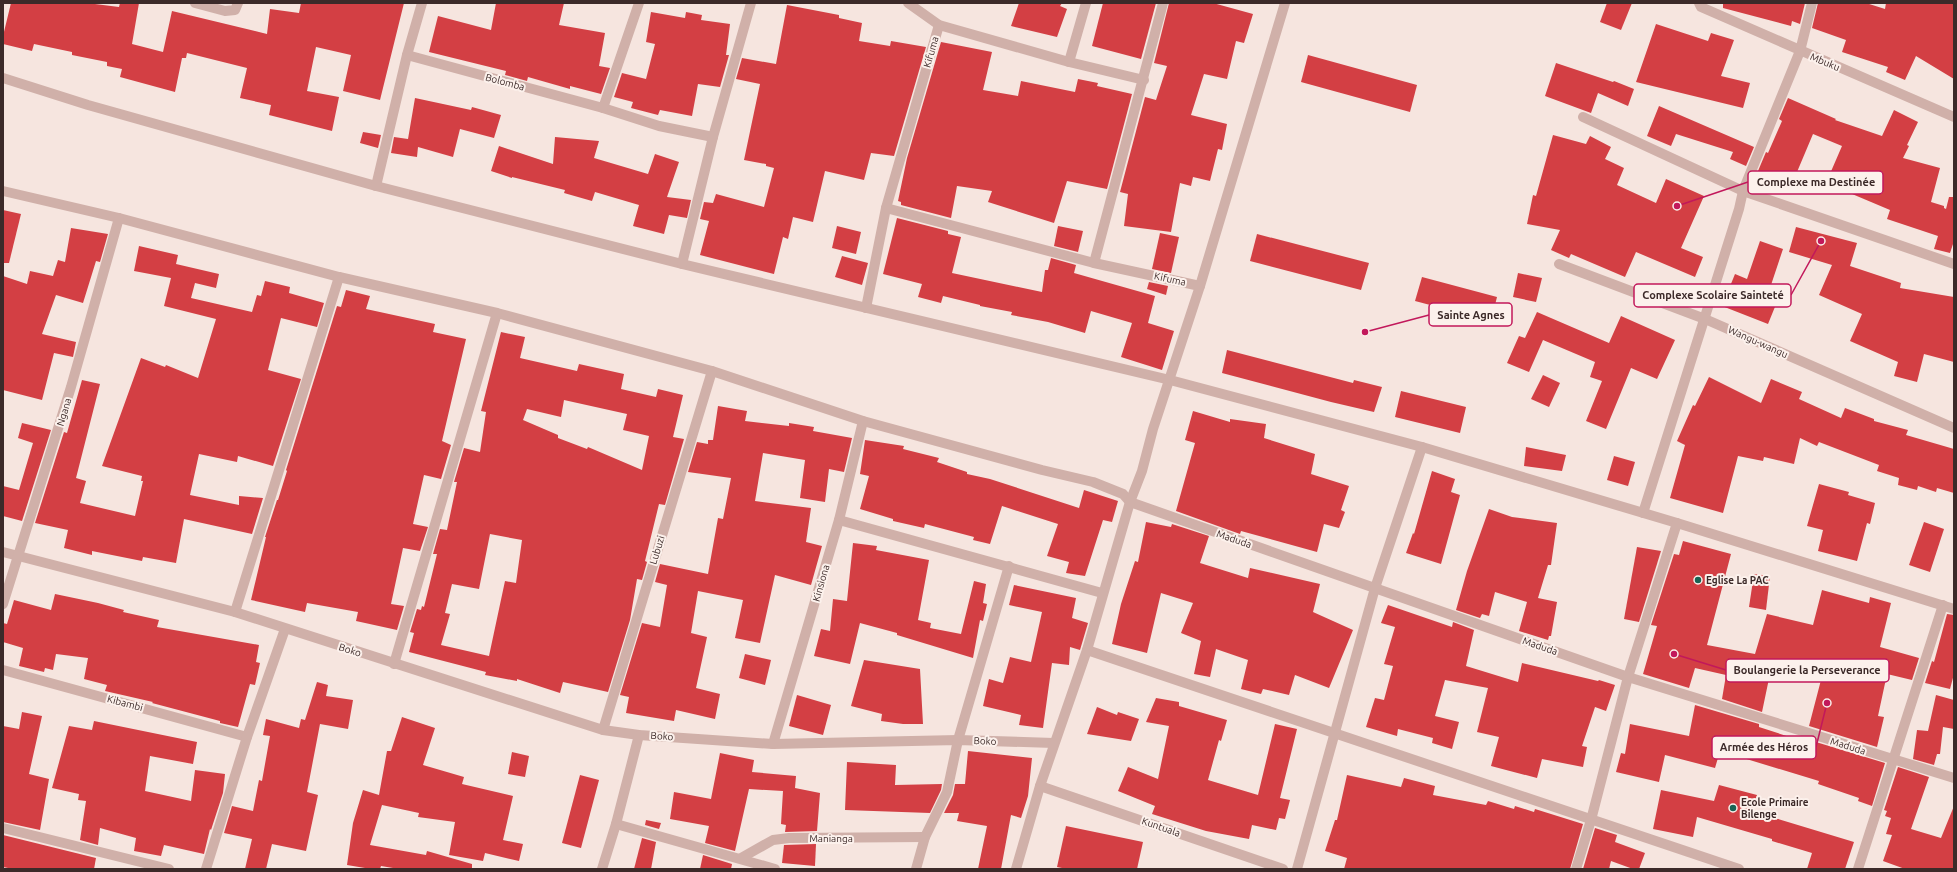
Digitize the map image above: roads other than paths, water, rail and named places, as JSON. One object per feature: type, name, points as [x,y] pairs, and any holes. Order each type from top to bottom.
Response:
[{"type":"street","points":[[195,3],[225,11],[235,10],[238,3]]},
{"type":"street","points":[[376,186],[407,56],[422,3]]},
{"type":"street","points":[[603,108],[639,3]]},
{"type":"street","points":[[682,264],[713,137],[751,3]]},
{"type":"street","points":[[908,3],[939,25]]},
{"type":"street","points":[[1069,62],[1086,3]]},
{"type":"street","points":[[1094,263],[1144,80],[1163,3]]},
{"type":"street","points":[[1016,869],[1040,786],[1087,650],[1102,593],[1130,502],[1142,471],[1153,429],[1200,286],[1285,3]]},
{"type":"street","name":"Mbuku","points":[[1699,3],[1701,7],[1954,117]]},
{"type":"street","points":[[1643,513],[1705,319],[1739,209],[1743,191],[1800,51],[1812,3]]},
{"type":"street","name":"Kifuma","points":[[866,308],[886,208],[939,25],[1069,62],[1144,80]]},
{"type":"street","name":"Bolomba","points":[[407,56],[603,108],[659,126],[713,137]]},
{"type":"street","points":[[3,78],[88,105],[376,186],[682,264],[1170,380],[1422,447],[1678,523],[1954,609]]},
{"type":"street","points":[[1583,117],[1743,191],[1954,264]]},
{"type":"street","name":"Maduda","points":[[3,192],[119,218],[339,277],[497,313],[712,371],[863,421],[1042,470],[1093,482],[1123,494],[1130,502],[1628,677],[1954,778]]},
{"type":"street","name":"Kifuma","points":[[886,208],[1094,263],[1200,286]]},
{"type":"street","name":"Ngana","points":[[3,604],[19,557],[71,387],[119,218]]},
{"type":"street","name":"Wangu-wangu","points":[[1559,264],[1705,319],[1954,428]]},
{"type":"street","points":[[3,552],[235,612],[339,277]]},
{"type":"street","points":[[394,664],[497,313]]},
{"type":"street","name":"Lubuzi","points":[[602,730],[712,371]]},
{"type":"street","name":"Kinsiona","points":[[773,744],[839,520],[863,421]]},
{"type":"street","points":[[1297,869],[1375,588],[1422,447]]},
{"type":"street","points":[[839,520],[1102,593]]},
{"type":"street","points":[[1576,869],[1591,820],[1628,677],[1678,523]]},
{"type":"street","points":[[916,869],[925,837],[947,792],[958,740],[1009,566]]},
{"type":"street","points":[[1858,869],[1942,605]]},
{"type":"street","name":"Boko","points":[[235,612],[602,730],[773,744],[958,740],[1054,743]]},
{"type":"street","points":[[206,869],[247,737],[285,629]]},
{"type":"street","points":[[1087,650],[1739,869]]},
{"type":"street","name":"Kibambi","points":[[3,670],[247,737]]},
{"type":"street","points":[[602,869],[616,824],[639,734]]},
{"type":"street","name":"Kuntuala","points":[[1040,786],[1283,869]]},
{"type":"street","points":[[616,824],[741,858],[775,869]]},
{"type":"street","points":[[3,828],[169,869]]},
{"type":"street","name":"Manianga","points":[[741,858],[773,840],[789,838],[925,837]]},
{"type":"place","name":"Complexe ma Destinée","points":[[1677,206]]},
{"type":"place","name":"Complexe Scolaire Sainteté","points":[[1821,241]]},
{"type":"place","name":"Sainte Agnes","points":[[1365,332]]},
{"type":"place","name":"Eglise La PAC","points":[[1698,580]]},
{"type":"place","name":"Boulangerie la Perseverance","points":[[1674,654]]},
{"type":"place","name":"Armée des Héros","points":[[1827,703]]},
{"type":"place","name":"Ecole Primaire Bilenge","points":[[1733,808]]}]
